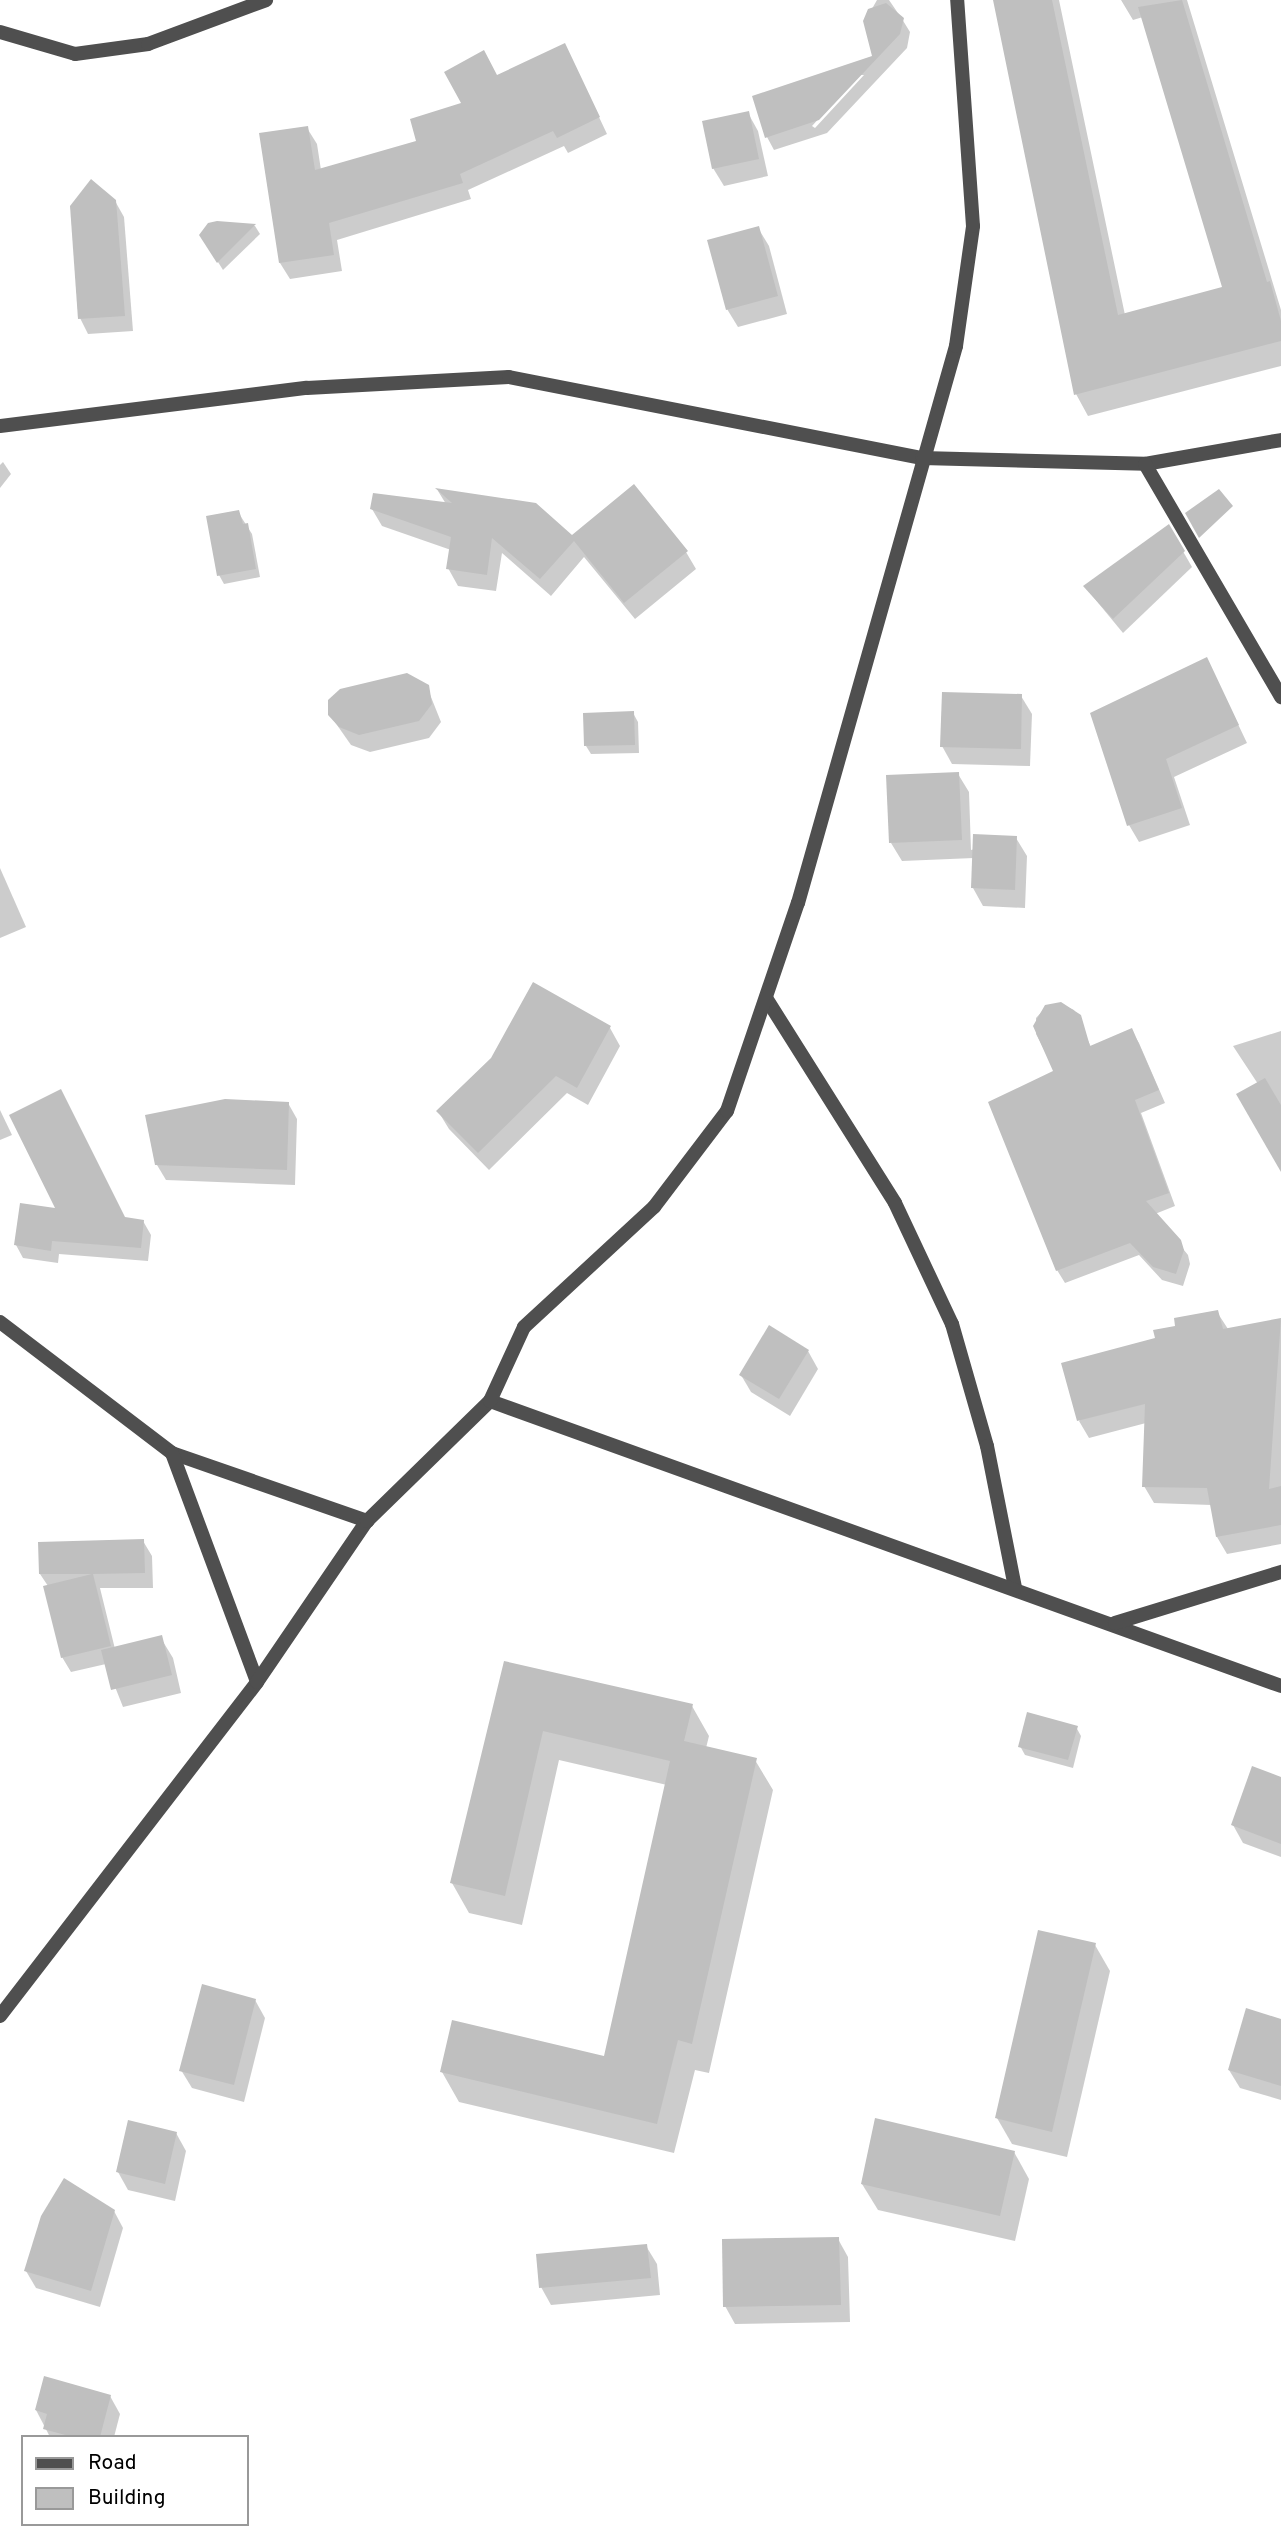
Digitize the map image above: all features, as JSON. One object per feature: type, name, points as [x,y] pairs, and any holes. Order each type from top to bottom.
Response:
[{"type":"street","points":[[0,32],[75,54],[148,44],[266,0]]},
{"type":"street","points":[[0,2016],[257,1682],[367,1521],[490,1401],[524,1327],[654,1207],[727,1111],[798,903],[922,458],[956,346],[973,226],[957,0]]},
{"type":"street","points":[[0,426],[307,388],[509,377],[922,458],[1145,464],[1281,440]]},
{"type":"street","points":[[1145,464],[1281,697]]},
{"type":"street","points":[[766,998],[895,1203],[952,1324],[987,1446],[1015,1588]]},
{"type":"street","points":[[0,1322],[172,1453],[367,1521]]},
{"type":"street","points":[[490,1401],[1115,1623],[1281,1686]]},
{"type":"street","points":[[172,1453],[257,1682]]},
{"type":"street","points":[[1115,1623],[1281,1572]]},
{"type":"building","points":[[993,0],[1052,0],[1118,315],[1222,287],[1138,7],[1182,0],[1267,282],[1270,281],[1281,321],[1281,341],[1074,395]]},
{"type":"building","points":[[886,3],[904,18],[900,34],[819,120],[765,138],[752,96],[872,56],[863,21],[868,9]]},
{"type":"building","points":[[565,43],[600,117],[557,138],[553,131],[460,174],[463,183],[329,223],[334,255],[279,263],[259,133],[308,126],[315,170],[416,141],[410,119],[461,103],[444,72],[484,50],[497,75]]},
{"type":"building","points":[[749,111],[759,159],[712,169],[702,121]]},
{"type":"building","points":[[91,179],[116,200],[125,316],[78,319],[70,206]]},
{"type":"building","points":[[217,221],[256,224],[217,263],[199,235],[208,223]]},
{"type":"building","points":[[759,226],[778,296],[726,310],[707,240]]},
{"type":"building","points":[[634,484],[688,551],[624,603],[574,541],[540,579],[492,538],[487,575],[446,569],[451,537],[370,509],[373,493],[452,503],[435,488],[536,503],[572,535]]},
{"type":"building","points":[[1219,489],[1233,506],[1199,538],[1185,513]]},
{"type":"building","points":[[239,510],[243,524],[248,523],[256,569],[217,576],[206,516]]},
{"type":"building","points":[[1169,524],[1185,551],[1113,619],[1083,586]]},
{"type":"building","points":[[1207,657],[1239,725],[1166,759],[1182,808],[1127,826],[1090,713]]},
{"type":"building","points":[[407,673],[429,685],[432,704],[419,721],[359,735],[339,727],[328,715],[328,700],[340,689]]},
{"type":"building","points":[[942,692],[1022,694],[1021,749],[940,747]]},
{"type":"building","points":[[634,711],[635,745],[584,746],[583,713]]},
{"type":"building","points":[[959,772],[962,840],[889,843],[886,775]]},
{"type":"building","points":[[973,834],[1017,836],[1015,890],[971,888]]},
{"type":"building","points":[[533,982],[611,1026],[577,1088],[556,1076],[478,1153],[436,1111],[491,1058]]},
{"type":"building","points":[[1061,1002],[1081,1015],[1090,1046],[1132,1028],[1159,1090],[1135,1100],[1169,1193],[1146,1201],[1181,1240],[1184,1250],[1176,1274],[1153,1267],[1130,1243],[1056,1271],[988,1102],[1053,1071],[1033,1026],[1045,1005]]},
{"type":"building","points":[[1265,1078],[1281,1105],[1281,1172],[1236,1094]]},
{"type":"building","points":[[61,1089],[125,1217],[144,1220],[141,1248],[52,1241],[51,1251],[14,1245],[20,1203],[55,1208],[9,1115]]},
{"type":"building","points":[[225,1099],[289,1102],[287,1170],[155,1165],[145,1115]]},
{"type":"building","points":[[1218,1310],[1223,1329],[1281,1318],[1269,1489],[1281,1486],[1281,1525],[1216,1537],[1207,1488],[1142,1487],[1145,1404],[1077,1421],[1061,1363],[1155,1338],[1153,1330],[1175,1326],[1174,1318]]},
{"type":"building","points":[[769,1325],[809,1350],[779,1399],[739,1375]]},
{"type":"building","points":[[144,1539],[145,1573],[93,1574],[111,1646],[61,1658],[43,1586],[92,1574],[39,1574],[38,1542]]},
{"type":"building","points":[[162,1635],[172,1675],[111,1690],[101,1650]]},
{"type":"building","points":[[504,1661],[693,1704],[684,1741],[757,1758],[692,2044],[678,2040],[657,2124],[440,2072],[452,2020],[604,2056],[670,1761],[543,1731],[505,1896],[450,1883]]},
{"type":"building","points":[[1027,1712],[1078,1726],[1068,1760],[1018,1747]]},
{"type":"building","points":[[1252,1766],[1281,1777],[1281,1844],[1231,1825]]},
{"type":"building","points":[[1038,1930],[1096,1943],[1052,2132],[995,2118]]},
{"type":"building","points":[[202,1984],[256,1999],[234,2085],[179,2071]]},
{"type":"building","points":[[1246,2008],[1281,2019],[1281,2086],[1228,2070]]},
{"type":"building","points":[[875,2118],[1015,2151],[1000,2216],[861,2184]]},
{"type":"building","points":[[128,2120],[177,2132],[165,2184],[116,2172]]},
{"type":"building","points":[[64,2178],[115,2210],[91,2291],[24,2271],[41,2216]]},
{"type":"building","points":[[839,2237],[841,2305],[723,2307],[722,2239]]},
{"type":"building","points":[[647,2244],[651,2278],[539,2288],[536,2254]]},
{"type":"building","points":[[44,2376],[111,2395],[101,2435],[66,2435],[43,2429],[47,2414],[35,2410]]}]
